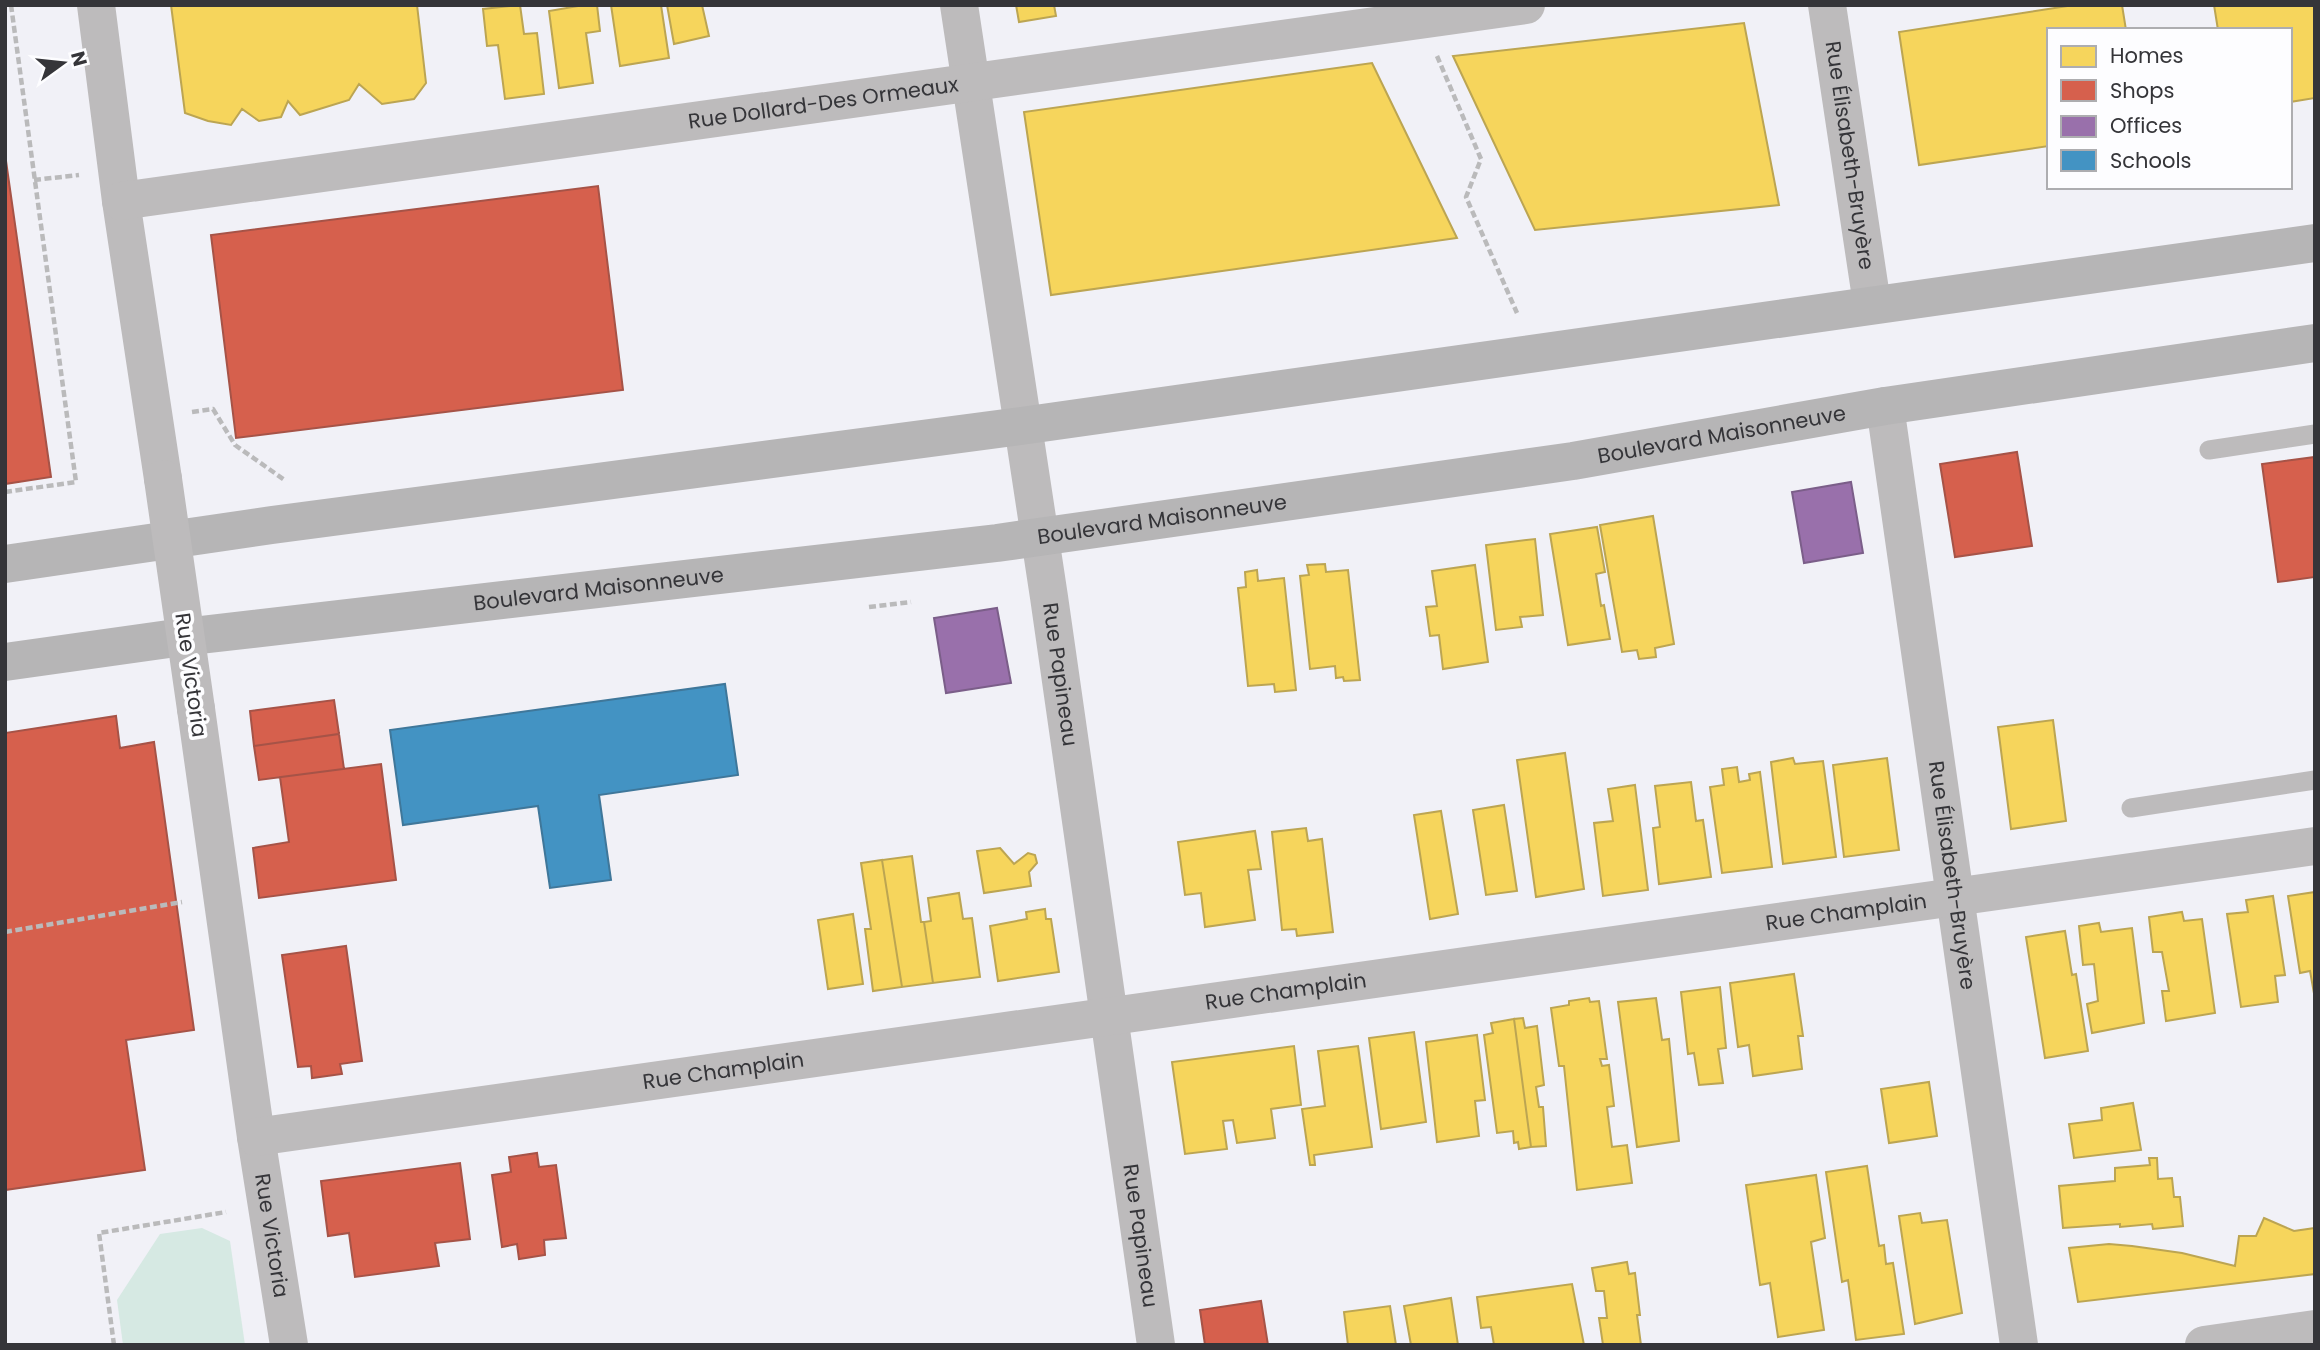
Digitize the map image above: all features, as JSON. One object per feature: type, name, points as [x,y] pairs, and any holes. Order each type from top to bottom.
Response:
[{"type":"main road","points":[[5,564],[272,525],[1021,426],[2315,243]]},
{"type":"main road","name":"Boulevard Maisonneuve","points":[[5,662],[183,637],[1040,537],[1573,461],[1885,406],[2315,343]]},
{"type":"street","name":"Rue Victoria","points":[[96,5],[121,201],[256,1137],[289,1345]]},
{"type":"street","name":"Rue Papineau","points":[[959,5],[1040,537],[1156,1345]]},
{"type":"street","name":"Rue Dollard-Des Ormeaux","points":[[121,201],[1525,5]]},
{"type":"street","name":"Rue Élisabeth-Bruyère","points":[[1827,5],[1872,304]]},
{"type":"street","name":"Rue Élisabeth-Bruyère","points":[[1885,406],[2019,1345]]},
{"type":"street","name":"Rue Champlain","points":[[256,1137],[2315,846]]},
{"type":"street","points":[[2204,1345],[2315,1329]]},
{"type":"lane","points":[[2209,450],[2315,434]]},
{"type":"lane","points":[[2130,808],[2315,780]]},
{"type":"path","points":[[5,492],[76,482],[11,5]]},
{"type":"path","points":[[1422,20],[1482,159],[1466,197],[1517,313]]},
{"type":"path","points":[[34,180],[73,176]]},
{"type":"path","points":[[191,413],[213,409],[235,445],[286,481]]},
{"type":"path","points":[[869,607],[911,601]]},
{"type":"path","points":[[5,932],[190,900]]},
{"type":"path","points":[[114,1345],[99,1233],[234,1211]]},
{"type":"shaded area","points":[[202,1228],[230,1241],[245,1345],[123,1345],[117,1300],[160,1234]]},
{"type":"building: Homes","points":[[171,5],[417,5],[426,83],[414,99],[382,104],[359,84],[349,100],[300,115],[288,101],[281,117],[259,121],[242,109],[231,125],[208,121],[185,113]]},
{"type":"building: Homes","points":[[520,5],[524,34],[537,33],[544,94],[505,99],[498,45],[487,46],[483,9]]},
{"type":"building: Homes","points":[[597,5],[600,31],[586,33],[593,83],[559,88],[549,11]]},
{"type":"building: Homes","points":[[611,5],[661,5],[669,58],[620,66]]},
{"type":"building: Homes","points":[[667,5],[702,5],[709,36],[674,44]]},
{"type":"building: Homes","points":[[1016,5],[1054,5],[1056,16],[1019,22]]},
{"type":"building: Homes","points":[[2074,5],[2122,5],[2126,28],[2047,28],[2047,146],[1919,165],[1899,32]]},
{"type":"building: Homes","points":[[2214,5],[2315,5],[2315,98],[2292,102],[2292,28],[2218,28]]},
{"type":"building: Homes","points":[[1744,23],[1779,205],[1535,230],[1453,56]]},
{"type":"building: Homes","points":[[1372,63],[1457,238],[1051,295],[1024,112]]},
{"type":"building: Homes","points":[[1653,516],[1674,644],[1655,648],[1656,657],[1639,659],[1637,650],[1622,652],[1600,525]]},
{"type":"building: Homes","points":[[1597,527],[1605,572],[1596,574],[1610,639],[1568,645],[1550,534]]},
{"type":"building: Homes","points":[[1535,539],[1543,615],[1520,617],[1522,627],[1496,630],[1486,545]]},
{"type":"building: Homes","points":[[1325,564],[1326,572],[1348,570],[1360,680],[1344,681],[1343,677],[1336,678],[1335,666],[1310,669],[1300,576],[1309,575],[1307,565]]},
{"type":"building: Homes","points":[[1475,565],[1488,662],[1443,669],[1439,635],[1430,636],[1426,607],[1437,606],[1432,571]]},
{"type":"building: Homes","points":[[1257,570],[1258,581],[1284,578],[1296,690],[1275,692],[1274,684],[1248,686],[1238,588],[1246,587],[1245,572]]},
{"type":"building: Homes","points":[[2053,720],[2066,821],[2011,829],[1998,727]]},
{"type":"building: Homes","points":[[1565,753],[1584,889],[1536,897],[1517,760]]},
{"type":"building: Homes","points":[[1793,758],[1795,764],[1823,761],[1836,857],[1783,864],[1771,762]]},
{"type":"building: Homes","points":[[1887,758],[1899,850],[1844,857],[1833,765]]},
{"type":"building: Homes","points":[[1737,767],[1739,782],[1750,780],[1749,774],[1760,772],[1772,867],[1722,873],[1710,787],[1724,785],[1722,769]]},
{"type":"building: Homes","points":[[1691,782],[1696,821],[1703,820],[1711,877],[1659,884],[1653,828],[1660,827],[1655,786]]},
{"type":"building: Homes","points":[[1635,785],[1648,890],[1603,896],[1594,823],[1613,821],[1608,789]]},
{"type":"building: Homes","points":[[1504,805],[1517,891],[1486,895],[1473,810]]},
{"type":"building: Homes","points":[[1441,811],[1458,914],[1430,919],[1414,815]]},
{"type":"building: Homes","points":[[1306,828],[1308,841],[1322,839],[1333,932],[1297,936],[1296,929],[1282,930],[1272,832]]},
{"type":"building: Homes","points":[[1255,831],[1261,869],[1248,870],[1255,920],[1205,927],[1201,893],[1185,895],[1178,842]]},
{"type":"building: Homes","points":[[1000,848],[1014,864],[1028,853],[1035,855],[1037,863],[1029,872],[1031,886],[984,893],[977,851]]},
{"type":"building: Homes","points":[[912,856],[933,983],[902,987],[882,860]]},
{"type":"building: Homes","points":[[882,860],[902,987],[873,991],[865,929],[871,929],[861,863]]},
{"type":"building: Homes","points":[[2315,892],[2315,999],[2310,971],[2300,973],[2288,896]]},
{"type":"building: Homes","points":[[959,893],[963,919],[972,918],[980,977],[933,983],[924,922],[931,921],[928,898]]},
{"type":"building: Homes","points":[[2273,896],[2285,975],[2275,976],[2278,1002],[2241,1007],[2227,914],[2248,912],[2246,900]]},
{"type":"building: Homes","points":[[1045,909],[1046,919],[1051,919],[1059,972],[998,981],[990,926],[1027,919],[1026,912]]},
{"type":"building: Homes","points":[[2182,912],[2184,921],[2202,919],[2215,1013],[2166,1021],[2162,991],[2169,991],[2162,952],[2153,952],[2149,917]]},
{"type":"building: Homes","points":[[853,914],[863,984],[828,989],[818,920]]},
{"type":"building: Homes","points":[[2099,923],[2101,932],[2132,928],[2144,1023],[2092,1033],[2087,1004],[2098,1001],[2094,964],[2083,965],[2079,926]]},
{"type":"building: Homes","points":[[2065,931],[2072,975],[2076,974],[2088,1051],[2045,1058],[2026,937]]},
{"type":"building: Homes","points":[[1794,974],[1803,1036],[1798,1036],[1802,1069],[1753,1076],[1749,1045],[1738,1047],[1730,983]]},
{"type":"building: Homes","points":[[1720,987],[1726,1048],[1718,1049],[1723,1083],[1699,1085],[1694,1053],[1688,1054],[1681,992]]},
{"type":"building: Homes","points":[[1589,998],[1590,1002],[1599,1001],[1607,1059],[1600,1059],[1602,1066],[1609,1065],[1614,1106],[1607,1107],[1612,1147],[1627,1145],[1632,1183],[1577,1190],[1564,1066],[1559,1066],[1551,1008],[1569,1005],[1569,1001]]},
{"type":"building: Homes","points":[[1656,998],[1662,1040],[1669,1039],[1679,1141],[1637,1147],[1618,1002]]},
{"type":"building: Homes","points":[[1523,1018],[1525,1028],[1537,1026],[1544,1085],[1536,1087],[1539,1107],[1543,1107],[1546,1146],[1531,1147],[1514,1019]]},
{"type":"building: Homes","points":[[1514,1019],[1531,1147],[1519,1149],[1518,1142],[1514,1143],[1513,1131],[1497,1133],[1484,1035],[1493,1033],[1491,1023]]},
{"type":"building: Homes","points":[[1414,1032],[1426,1122],[1381,1129],[1369,1038]]},
{"type":"building: Homes","points":[[1477,1035],[1485,1100],[1475,1101],[1479,1136],[1437,1142],[1426,1042]]},
{"type":"building: Homes","points":[[1294,1046],[1301,1105],[1271,1109],[1275,1138],[1237,1143],[1233,1120],[1223,1121],[1227,1149],[1185,1154],[1172,1062]]},
{"type":"building: Homes","points":[[1358,1046],[1372,1147],[1314,1155],[1315,1165],[1310,1165],[1302,1109],[1325,1106],[1318,1051]]},
{"type":"building: Homes","points":[[1929,1082],[1937,1136],[1889,1143],[1881,1089]]},
{"type":"building: Homes","points":[[2133,1103],[2141,1150],[2074,1158],[2069,1124],[2102,1120],[2101,1108]]},
{"type":"building: Homes","points":[[2149,1158],[2157,1158],[2158,1179],[2172,1178],[2174,1197],[2180,1197],[2183,1226],[2153,1229],[2152,1224],[2120,1227],[2120,1224],[2063,1228],[2059,1186],[2115,1181],[2115,1168],[2150,1165]]},
{"type":"building: Homes","points":[[1867,1166],[1879,1246],[1884,1245],[1886,1264],[1893,1263],[1904,1334],[1856,1340],[1848,1280],[1842,1282],[1826,1172]]},
{"type":"building: Homes","points":[[1816,1175],[1825,1238],[1811,1242],[1824,1330],[1778,1337],[1770,1283],[1760,1285],[1746,1185]]},
{"type":"building: Homes","points":[[1920,1213],[1922,1223],[1947,1220],[1962,1313],[1915,1324],[1899,1216]]},
{"type":"building: Homes","points":[[2264,1218],[2294,1231],[2315,1228],[2315,1274],[2078,1302],[2069,1248],[2109,1244],[2132,1246],[2182,1253],[2235,1266],[2239,1236],[2256,1236]]},
{"type":"building: Homes","points":[[1627,1262],[1629,1274],[1635,1273],[1641,1345],[1603,1345],[1599,1318],[1607,1318],[1604,1291],[1596,1291],[1592,1268]]},
{"type":"building: Homes","points":[[1572,1284],[1584,1345],[1494,1345],[1491,1327],[1481,1328],[1477,1297]]},
{"type":"building: Homes","points":[[1451,1298],[1458,1345],[1411,1345],[1404,1306]]},
{"type":"building: Homes","points":[[1390,1306],[1396,1345],[1348,1345],[1344,1312]]},
{"type":"building: Shops","points":[[5,154],[51,477],[5,484]]},
{"type":"building: Shops","points":[[598,186],[623,390],[236,438],[211,235]]},
{"type":"building: Shops","points":[[2017,452],[2032,546],[1955,557],[1940,464]]},
{"type":"building: Shops","points":[[2315,457],[2315,577],[2278,582],[2262,464]]},
{"type":"building: Shops","points":[[334,700],[339,734],[254,746],[250,711]]},
{"type":"building: Shops","points":[[116,716],[120,748],[154,742],[194,1030],[126,1040],[145,1170],[5,1190],[5,733]]},
{"type":"building: Shops","points":[[339,734],[344,769],[259,780],[254,746]]},
{"type":"building: Shops","points":[[381,764],[396,880],[259,898],[253,848],[289,842],[280,777]]},
{"type":"building: Shops","points":[[346,946],[362,1061],[340,1064],[342,1074],[312,1078],[311,1066],[298,1067],[282,955]]},
{"type":"building: Shops","points":[[537,1153],[539,1167],[556,1165],[566,1238],[544,1240],[545,1255],[519,1259],[517,1244],[502,1247],[492,1175],[511,1172],[509,1157]]},
{"type":"building: Shops","points":[[460,1163],[470,1239],[435,1243],[439,1266],[355,1277],[349,1233],[328,1236],[321,1181]]},
{"type":"building: Shops","points":[[1261,1301],[1268,1345],[1205,1345],[1200,1310]]},
{"type":"building: Offices","points":[[1851,482],[1863,553],[1804,563],[1792,492]]},
{"type":"building: Offices","points":[[997,608],[1011,683],[946,693],[934,618]]},
{"type":"building: Schools","points":[[725,684],[738,775],[599,795],[611,880],[550,888],[538,806],[403,825],[390,730]]}]
